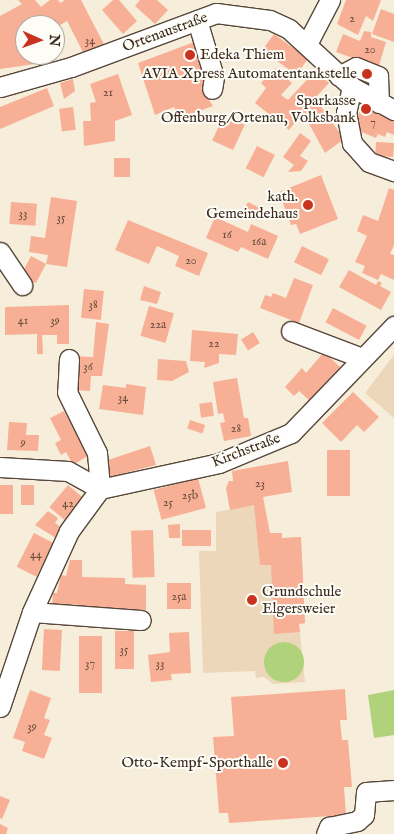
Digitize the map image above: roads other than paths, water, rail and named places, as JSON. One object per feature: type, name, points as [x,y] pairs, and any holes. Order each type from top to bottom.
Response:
[{"type":"street","points":[[307,44],[330,0]]},
{"type":"street","name":"Ortenaustraße","points":[[0,87],[71,67],[216,13],[270,20],[289,29],[345,79],[384,100]]},
{"type":"street","points":[[197,20],[214,77],[212,89]]},
{"type":"street","points":[[345,79],[346,112],[352,143],[369,162],[394,171]]},
{"type":"street","points":[[0,252],[22,285]]},
{"type":"street","name":"Kirchstraße","points":[[100,489],[219,463],[291,433],[394,326]]},
{"type":"street","points":[[291,331],[362,358]]},
{"type":"street","points":[[0,707],[4,677],[68,531],[100,489],[97,453],[67,392],[69,359]]},
{"type":"street","points":[[0,467],[68,471],[100,489]]},
{"type":"street","points":[[32,612],[141,620]]},
{"type":"street","points":[[326,834],[329,827],[357,821],[364,815],[366,792],[394,790]]},
{"type":"place","name":"Edeka Thiem","points":[[190,55]]},
{"type":"place","name":"AVIA Xpress Automatentankstelle","points":[[367,74]]},
{"type":"place","name":"Sparkasse Offenburg/Ortenau, Volksbank","points":[[366,109]]},
{"type":"place","name":"kath. Gemeindehaus","points":[[308,205]]},
{"type":"place","name":"Grundschule Elgersweier","points":[[252,600]]},
{"type":"place","name":"Otto-Kempf-Sporthalle","points":[[283,763]]}]
